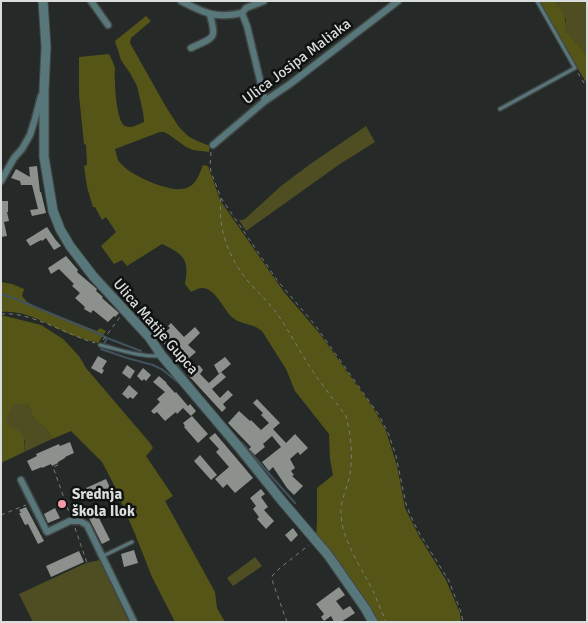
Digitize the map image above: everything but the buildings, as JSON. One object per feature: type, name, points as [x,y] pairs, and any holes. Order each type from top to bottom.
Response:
[{"type":"street","name":"Ulica Matije Gupca","points":[[43,1],[46,47],[44,157],[53,211],[60,229],[70,246],[94,276],[149,337],[162,356],[316,540],[373,622]]},
{"type":"street","points":[[90,1],[108,25]]},
{"type":"street","points":[[181,1],[210,15],[233,15],[245,7],[264,1]]},
{"type":"street","name":"Ulica Josipa Maliaka","points":[[213,145],[265,101],[398,1]]},
{"type":"street","points":[[245,7],[247,26],[265,101]]},
{"type":"street","points":[[192,48],[212,38],[214,29],[210,15]]},
{"type":"street","points":[[1,181],[30,134],[44,90]]},
{"type":"street","points":[[21,480],[47,532],[73,521],[80,521],[87,525],[134,622]]},
{"type":"lane","points":[[500,109],[574,68],[537,1]]},
{"type":"lane","points":[[100,345],[137,355],[162,356]]},
{"type":"lane","points":[[102,556],[132,542]]},
{"type":"path","points":[[574,68],[587,88]]},
{"type":"path","points":[[213,145],[210,154],[210,165],[221,198],[264,261],[315,325],[380,415],[396,456],[406,504],[418,531],[449,581],[463,622]]},
{"type":"path","points":[[221,198],[222,232],[236,262],[246,278],[272,306],[311,368],[346,416],[351,463],[342,504],[342,520],[353,554],[386,622]]},
{"type":"path","points":[[104,338],[124,310]]},
{"type":"path","points":[[1,314],[31,318],[100,345]]},
{"type":"path","points":[[58,465],[53,467],[86,563]]},
{"type":"path","points":[[1,515],[32,502]]},
{"type":"path","points":[[287,622],[272,576],[316,540]]},
{"type":"shaded area","points":[[538,1],[555,1],[562,12],[565,18],[566,31],[587,55],[587,84]]},
{"type":"shaded area","points":[[555,1],[587,1],[587,55],[566,31],[566,20]]},
{"type":"shaded area","points":[[146,16],[151,21],[131,38],[130,43],[179,127],[188,136],[210,146],[209,152],[193,150],[168,134],[160,132],[115,149],[118,160],[137,176],[174,189],[184,189],[192,185],[203,165],[208,166],[220,200],[284,292],[320,334],[374,409],[386,431],[397,466],[405,508],[419,536],[446,580],[460,613],[461,622],[375,622],[341,566],[316,536],[317,488],[333,475],[329,434],[295,391],[286,369],[262,331],[233,318],[216,296],[207,289],[201,288],[191,292],[185,284],[186,269],[183,258],[180,254],[162,244],[127,266],[122,260],[114,264],[101,246],[116,232],[106,217],[102,220],[95,207],[93,207],[87,187],[84,166],[87,165],[86,145],[84,144],[79,95],[79,57],[109,54],[115,68],[117,105],[122,123],[130,127],[144,122],[137,86],[121,60],[115,41]]},
{"type":"shaded area","points":[[366,126],[375,142],[340,164],[246,231],[239,220],[246,218],[281,186],[309,165]]},
{"type":"shaded area","points":[[1,282],[24,289],[22,296],[27,302],[36,307],[97,331],[100,328],[106,331],[98,343],[72,335],[20,313],[1,312]]},
{"type":"shaded area","points":[[1,315],[41,325],[63,339],[150,443],[153,448],[146,456],[173,496],[165,501],[215,592],[217,608],[225,622],[175,622],[152,577],[112,481],[102,462],[71,431],[52,439],[46,429],[34,417],[29,406],[14,404],[7,424],[22,435],[24,452],[1,463]]},
{"type":"shaded area","points":[[14,404],[29,406],[34,416],[47,430],[52,439],[24,452],[25,441],[7,424]]},
{"type":"shaded area","points":[[255,557],[262,566],[233,586],[227,578]]},
{"type":"shaded area","points":[[100,560],[129,622],[33,622],[19,594],[86,563]]},
{"type":"waterway","points":[[1,294],[141,351]]},
{"type":"waterway","points":[[104,344],[107,338]]},
{"type":"waterway","points":[[102,348],[163,370],[180,384],[254,472]]},
{"type":"waterway","points":[[174,364],[176,364],[198,392]]},
{"type":"waterway","points":[[242,443],[295,503]]},
{"type":"place","name":"Srednja škola Ilok","points":[[62,504]]}]
